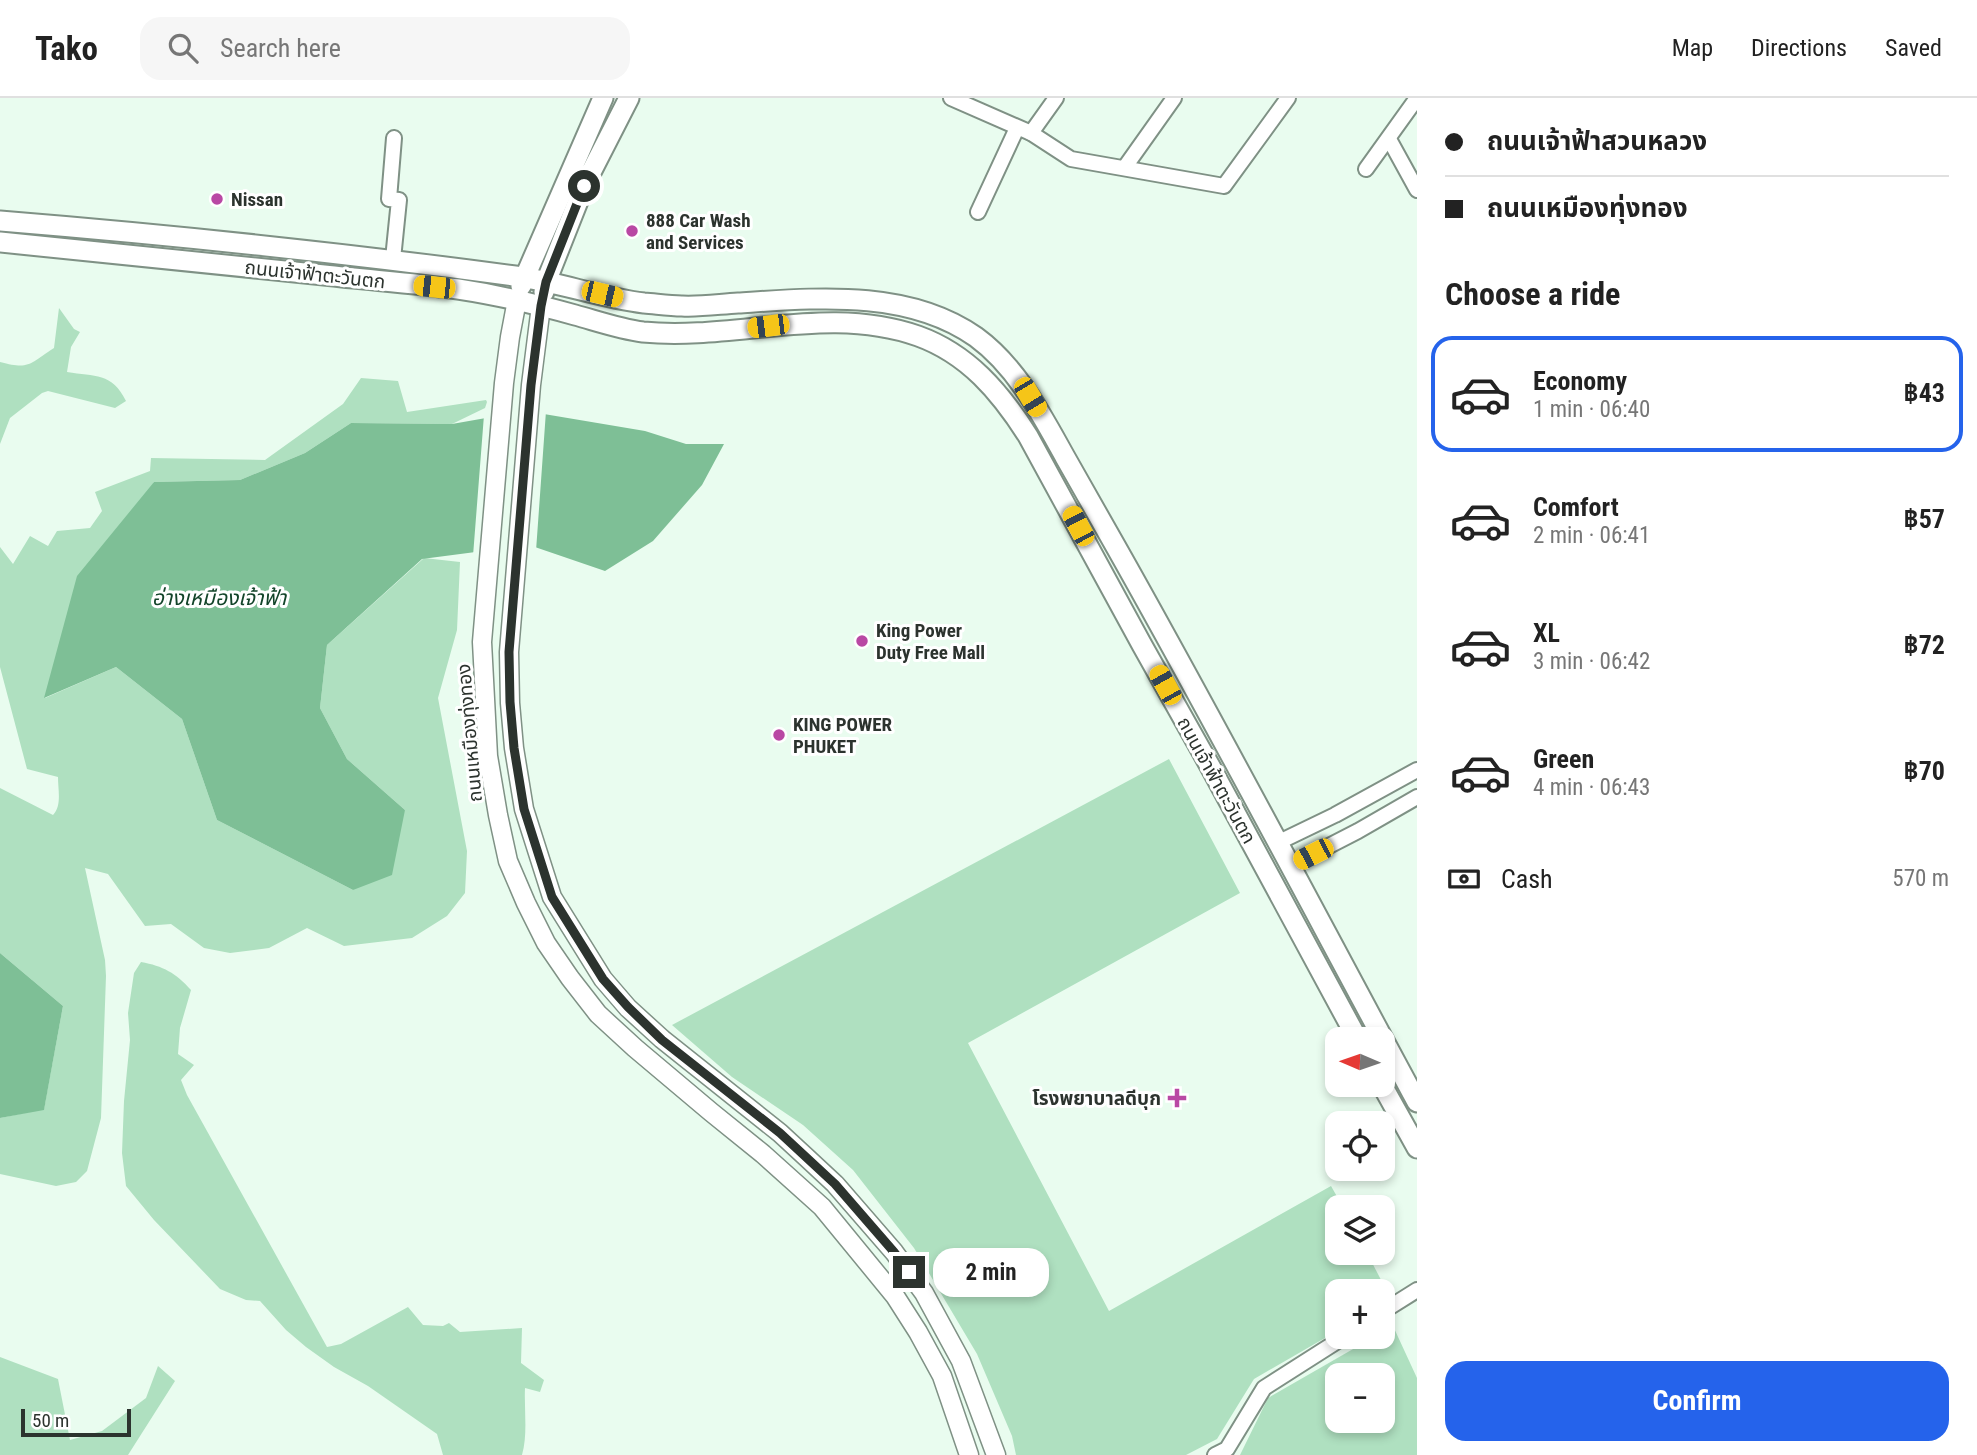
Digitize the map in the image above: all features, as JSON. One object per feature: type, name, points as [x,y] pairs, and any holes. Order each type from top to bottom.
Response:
[{"type":"main road","points":[[517,300],[524,277],[603,98]]},
{"type":"main road","points":[[541,306],[546,282],[584,186],[629,98]]},
{"type":"main road","name":"ถนนเจ้าฟ้าตะวันตก","points":[[0,221],[393,259],[524,277],[637,302],[684,306],[828,300],[890,303],[921,310],[960,327],[993,353],[1017,378],[1030,397],[1164,633],[1417,1102]]},
{"type":"main road","name":"ถนนเจ้าฟ้าตะวันตก","points":[[0,242],[446,288],[517,300],[629,329],[672,334],[819,323],[881,327],[904,332],[949,350],[975,370],[1000,396],[1028,436],[1351,1027]]},
{"type":"main road","points":[[1389,1097],[1417,1148]]},
{"type":"street","points":[[951,98],[970,102],[1071,159],[1224,186],[1287,98]]},
{"type":"street","points":[[978,212],[1024,131],[1056,98]]},
{"type":"street","points":[[1125,167],[1174,98]]},
{"type":"street","points":[[1366,169],[1417,98]]},
{"type":"street","points":[[393,259],[398,200],[390,199],[394,138]]},
{"type":"street","points":[[1388,139],[1417,190]]},
{"type":"street","name":"ถนนเหมืองทุ่งทอง","points":[[517,300],[504,383],[482,642],[488,757],[508,861],[546,943],[598,1014],[822,1207],[895,1296],[942,1376],[969,1455]]},
{"type":"street","points":[[541,306],[531,385],[509,652],[514,748],[524,809],[552,897],[603,979],[628,1007],[662,1040],[762,1119],[835,1184],[894,1252],[924,1293],[961,1360],[996,1455]]},
{"type":"street","points":[[1278,843],[1417,770]]},
{"type":"street","points":[[1290,866],[1417,797]]},
{"type":"street","points":[[746,1140],[762,1119]]},
{"type":"street","points":[[1395,1304],[1417,1290]]},
{"type":"street","points":[[1215,1455],[1227,1449],[1264,1388],[1325,1349]]},
{"type":"shaded area","points":[[59,308],[74,329],[80,332],[71,347],[67,372],[109,380],[126,401],[115,408],[48,391],[42,393],[10,418],[0,444],[0,362],[29,364],[54,348]]},
{"type":"shaded area","points":[[361,378],[398,381],[407,412],[486,400],[487,402],[485,408],[452,424],[351,423],[305,453],[240,480],[154,482],[45,698],[116,667],[182,719],[217,820],[353,890],[405,810],[347,759],[320,708],[327,645],[424,558],[460,562],[457,630],[438,698],[467,851],[465,893],[447,916],[412,938],[344,946],[307,928],[269,948],[230,953],[204,948],[171,924],[145,926],[108,874],[85,868],[106,976],[101,1118],[87,1171],[76,1182],[56,1186],[0,1174],[0,1118],[44,1109],[63,1006],[0,953],[0,788],[53,815],[59,798],[58,777],[27,769],[0,667],[0,547],[13,564],[30,536],[48,546],[57,531],[90,528],[102,511],[95,492],[150,471],[151,458],[265,460],[343,404]]},
{"type":"shaded area","points":[[1169,759],[1240,893],[968,1043],[1109,1311],[1331,1186],[1336,1195],[1325,1195],[1325,1265],[1373,1265],[1381,1279],[1325,1279],[1325,1338],[1254,1379],[1217,1439],[1186,1455],[1016,1455],[1012,1436],[977,1354],[914,1248],[853,1170],[803,1125],[732,1077],[672,1025]]},
{"type":"shaded area","points":[[141,962],[169,971],[191,990],[180,1028],[178,1054],[194,1065],[181,1080],[327,1347],[341,1344],[408,1307],[423,1325],[443,1326],[449,1323],[460,1332],[522,1328],[521,1363],[544,1380],[540,1392],[525,1388],[522,1455],[443,1455],[437,1434],[306,1347],[286,1330],[260,1301],[246,1300],[220,1289],[154,1220],[126,1186],[122,1153],[130,1040],[128,1013],[134,973]]},
{"type":"shaded area","points":[[1395,1330],[1417,1378],[1417,1455],[1240,1455],[1268,1398],[1325,1365],[1325,1433],[1395,1433],[1395,1363],[1329,1363],[1353,1349],[1395,1349]]},
{"type":"shaded area","points":[[0,1357],[58,1379],[70,1440],[102,1431],[146,1398],[158,1366],[175,1381],[128,1455],[0,1455]]},
{"type":"water","name":"อ่างเหมืองเจ้าฟ้า","points":[[526,411],[645,431],[686,444],[724,444],[702,485],[653,541],[605,571],[529,545],[422,559],[327,645],[320,708],[347,759],[405,810],[392,875],[353,890],[217,820],[182,719],[116,667],[44,698],[77,576],[154,482],[240,480],[305,453],[351,423],[452,424]]},
{"type":"water","points":[[0,953],[63,1006],[44,1110],[0,1118]]},
{"type":"pier","points":[[526,408],[546,411],[536,551],[528,548],[473,556],[484,415]]},
{"type":"place","name":"Nissan","points":[[217,199]]},
{"type":"place","name":"888 Car Wash and Services","points":[[632,231]]},
{"type":"place","name":"King Power Duty Free Mall","points":[[862,641]]},
{"type":"place","name":"KING POWER PHUKET","points":[[779,735]]},
{"type":"place","name":"โรงพยาบาลดีบุก","points":[[1177,1098]]},
{"type":"route","points":[[584,186],[546,282],[531,385],[509,652],[514,748],[524,809],[552,897],[603,979],[662,1040],[780,1133],[835,1184],[909,1272]]}]
